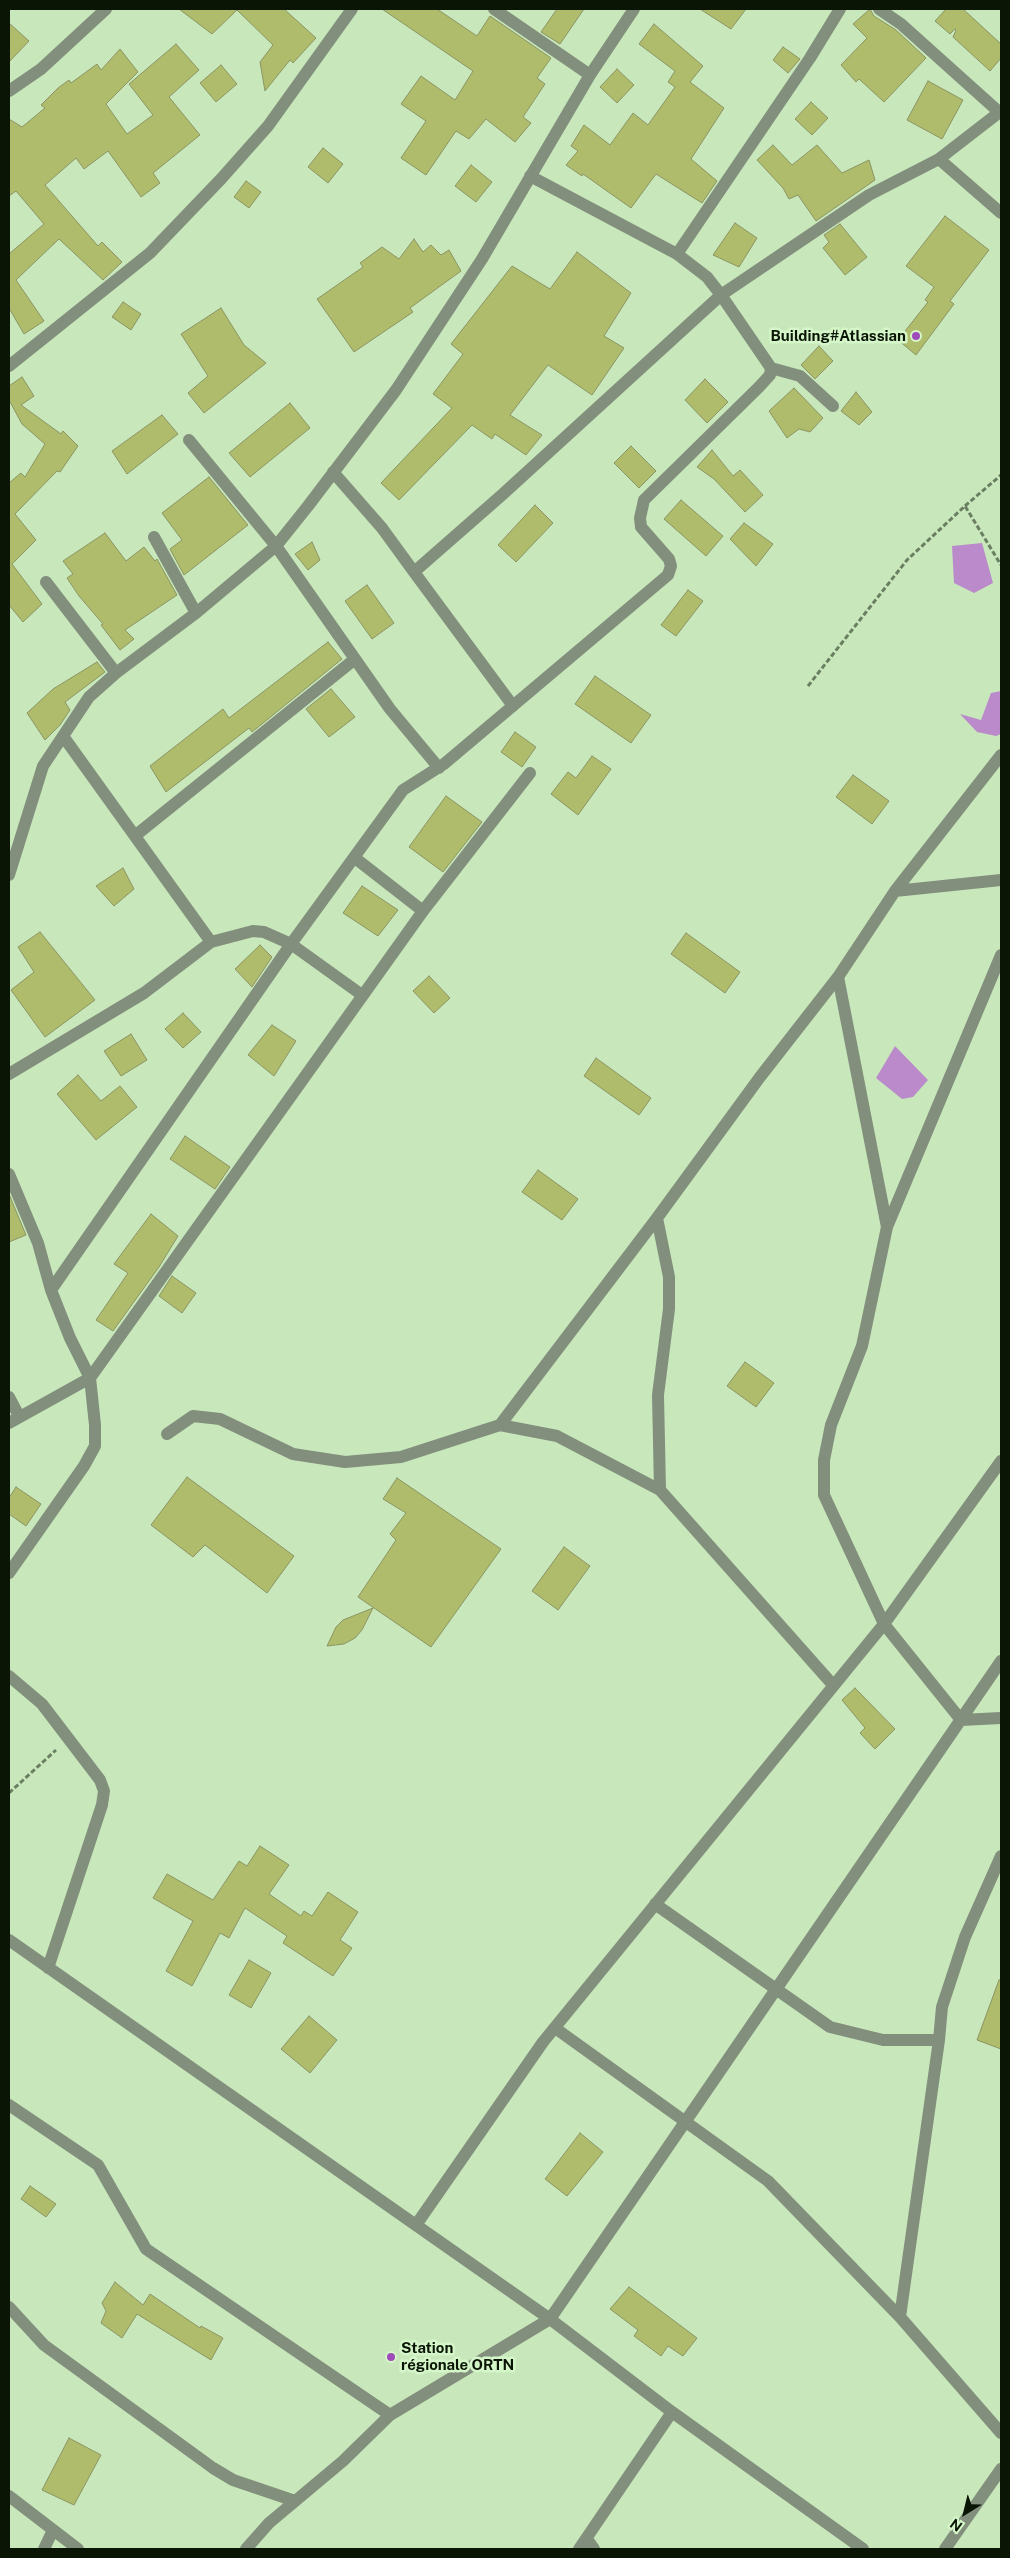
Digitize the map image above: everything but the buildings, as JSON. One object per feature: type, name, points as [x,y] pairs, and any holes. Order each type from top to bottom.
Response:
[{"type":"street","points":[[9,92],[48,64],[106,9]]},
{"type":"street","points":[[9,366],[150,253],[208,193],[268,126],[352,9]]},
{"type":"street","points":[[494,9],[590,75]]},
{"type":"street","points":[[9,876],[23,824],[43,766],[89,698],[116,673],[196,612],[276,546],[401,382],[482,259],[590,75],[634,9]]},
{"type":"street","points":[[677,254],[810,58],[840,9]]},
{"type":"street","points":[[414,572],[503,494],[720,295],[869,196],[939,160],[1000,111],[900,24],[879,9]]},
{"type":"street","points":[[939,160],[1001,213]]},
{"type":"street","points":[[530,176],[677,254],[707,277],[771,368],[800,376],[833,406]]},
{"type":"street","points":[[51,1290],[291,944],[403,790],[414,781],[439,768],[668,575],[671,566],[668,559],[641,527],[640,518],[644,500],[759,387],[770,375],[771,368]]},
{"type":"street","points":[[189,440],[276,546],[390,709],[439,768]]},
{"type":"street","points":[[334,472],[382,528],[513,706]]},
{"type":"street","points":[[154,537],[196,612]]},
{"type":"street","points":[[46,582],[116,673]]},
{"type":"street","points":[[136,835],[355,659]]},
{"type":"street","points":[[64,736],[211,942]]},
{"type":"street","points":[[500,1425],[760,1076],[838,977],[895,891],[1001,755]]},
{"type":"street","points":[[9,1397],[14,1419],[90,1378],[423,911],[530,774]]},
{"type":"street","points":[[9,836],[23,824]]},
{"type":"street","points":[[355,858],[423,911]]},
{"type":"street","points":[[895,891],[1001,880]]},
{"type":"street","points":[[9,1074],[144,993],[211,942],[258,931],[291,944],[362,995]]},
{"type":"street","points":[[960,1720],[884,1624],[824,1495],[824,1460],[831,1425],[862,1346],[887,1227],[1001,955]]},
{"type":"street","points":[[838,977],[887,1227]]},
{"type":"street","points":[[9,1174],[38,1243],[51,1290],[70,1338],[90,1378],[95,1425],[94,1446],[84,1466],[9,1573]]},
{"type":"street","points":[[656,1218],[669,1277],[669,1309],[658,1395],[660,1490]]},
{"type":"street","points":[[167,1434],[193,1416],[220,1419],[294,1454],[345,1462],[401,1457],[500,1425],[558,1436],[660,1490],[833,1686]]},
{"type":"street","points":[[416,2225],[543,2042],[884,1624],[1001,1461]]},
{"type":"street","points":[[246,2549],[269,2523],[343,2461],[390,2415],[550,2319],[1001,1661]]},
{"type":"street","points":[[9,1676],[42,1704],[100,1780],[104,1791],[102,1805],[48,1968]]},
{"type":"street","points":[[960,1720],[1001,1718]]},
{"type":"street","points":[[900,2317],[940,2040],[942,2007],[965,1936],[1001,1856]]},
{"type":"street","points":[[656,1904],[830,2027],[883,2040],[940,2040]]},
{"type":"street","points":[[9,1940],[550,2319],[672,2412],[864,2549]]},
{"type":"street","points":[[555,2028],[768,2181],[900,2317],[1001,2433]]},
{"type":"street","points":[[9,2105],[98,2165],[105,2174],[140,2241],[152,2253],[390,2415]]},
{"type":"street","points":[[9,2307],[44,2345],[213,2468],[232,2480],[295,2501]]},
{"type":"street","points":[[579,2549],[590,2544],[672,2412]]},
{"type":"street","points":[[945,2549],[1001,2469]]},
{"type":"street","points":[[9,2496],[78,2549]]},
{"type":"street","points":[[44,2549],[53,2530]]},
{"type":"path","points":[[808,686],[907,560],[1001,475]]},
{"type":"path","points":[[965,506],[1001,565]]},
{"type":"path","points":[[9,1793],[69,1738]]},
{"type":"shaded area","points":[[982,543],[993,583],[974,593],[954,583],[952,546]]},
{"type":"shaded area","points":[[1001,691],[1001,734],[996,736],[977,732],[960,714],[981,720],[991,693]]},
{"type":"shaded area","points":[[895,1046],[928,1080],[913,1097],[902,1099],[876,1078]]},
{"type":"place","name":"Building#Atlassian","points":[[916,336]]},
{"type":"place","name":"Station régionale ORTN","points":[[391,2357]]}]
